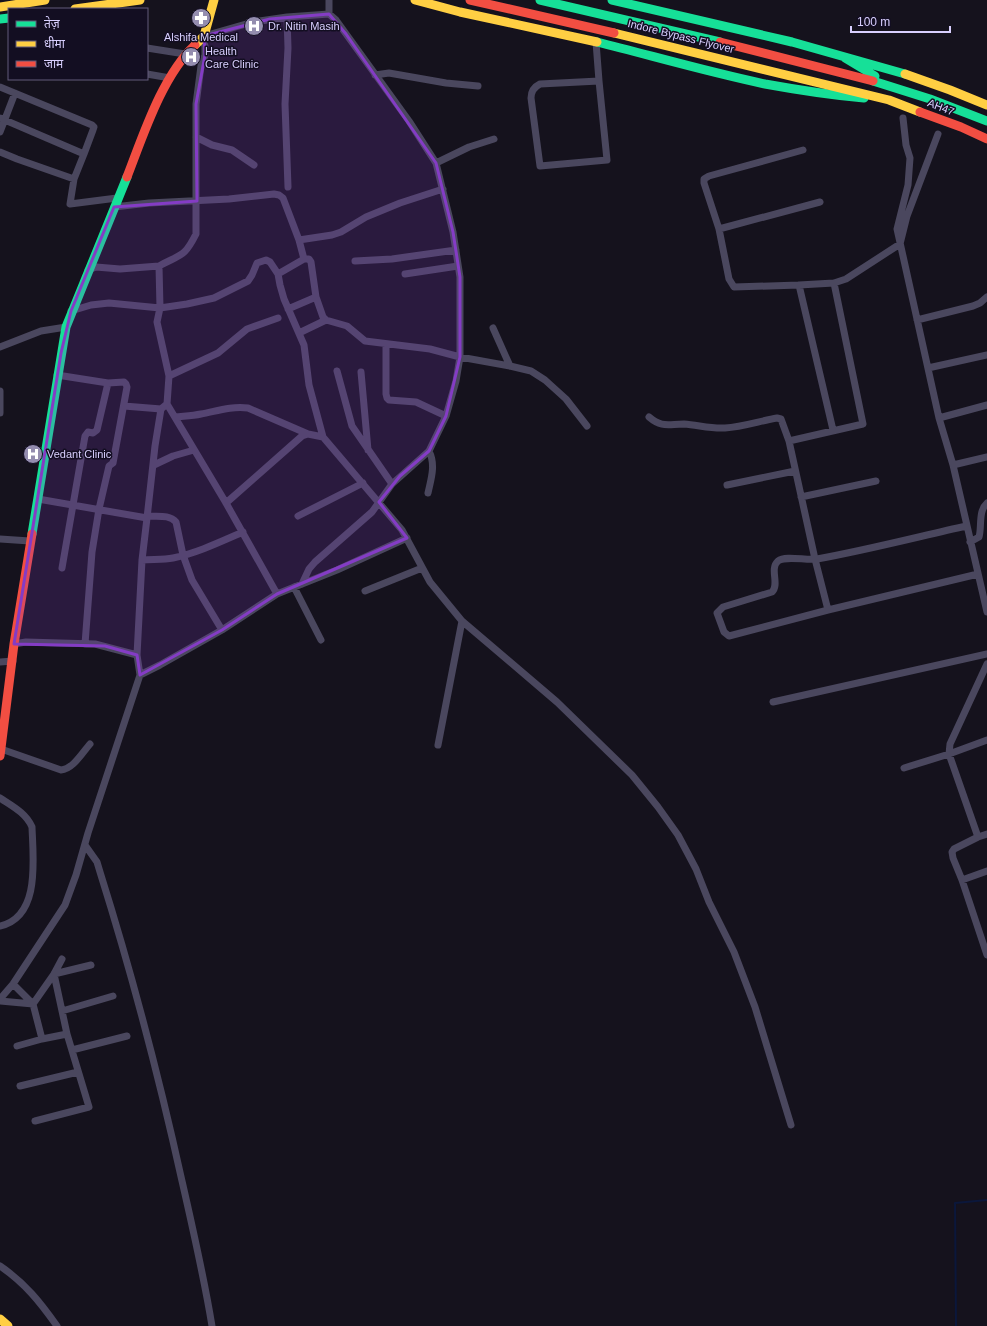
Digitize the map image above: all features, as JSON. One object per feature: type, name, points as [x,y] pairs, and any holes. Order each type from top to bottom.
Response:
[{"type":"main road","points":[[0,7],[46,0]]},
{"type":"main road","points":[[89,8],[104,7],[140,0]]},
{"type":"main road","points":[[0,752],[14,644],[66,327],[115,202],[160,95],[185,54],[203,38],[214,0]]},
{"type":"main road","points":[[415,0],[453,11],[609,45],[705,70],[769,84],[846,97],[885,99]]},
{"type":"main road","name":"Indore Bypass Flyover","points":[[470,0],[616,33],[885,99]]},
{"type":"main road","name":"Indore Bypass Flyover","points":[[540,0],[837,70],[888,85]]},
{"type":"main road","points":[[614,0],[792,42],[904,74],[987,105]]},
{"type":"main road","points":[[845,58],[888,85]]},
{"type":"main road","name":"AH47","points":[[888,85],[948,105],[987,121]]},
{"type":"main road","name":"AH47","points":[[885,99],[961,127],[987,139]]},
{"type":"main road","points":[[0,1319],[8,1326]]},
{"type":"street","points":[[329,0],[329,14]]},
{"type":"street","points":[[88,270],[96,267],[120,269],[159,266],[178,257],[188,249],[196,234],[197,97],[201,66],[205,55],[203,38],[253,22],[287,17],[329,14],[336,20],[436,163],[443,189],[458,266],[460,301],[460,357],[456,381],[446,416],[429,452],[392,484],[379,502],[366,516],[315,562],[309,569],[302,584]]},
{"type":"street","points":[[287,17],[288,48],[285,104],[288,187]]},
{"type":"street","points":[[596,42],[607,160],[540,166],[531,98],[534,88],[540,84],[599,81]]},
{"type":"street","points":[[148,48],[185,54]]},
{"type":"street","points":[[375,75],[389,73],[446,83],[478,86]]},
{"type":"street","points":[[148,74],[170,78]]},
{"type":"street","points":[[0,87],[94,127],[74,179],[70,204],[197,201],[274,194],[279,195],[283,198],[304,258],[311,262],[316,297],[323,317],[326,320],[347,326],[365,342],[430,349],[460,357],[531,371],[545,380],[566,399],[587,426]]},
{"type":"street","points":[[0,132],[2,119],[15,93]]},
{"type":"street","points":[[903,118],[906,145],[910,158],[908,185],[897,230],[939,418],[953,465],[987,612]]},
{"type":"street","points":[[2,119],[84,154]]},
{"type":"street","points":[[803,150],[706,178],[704,183],[718,229],[729,279],[734,287],[834,283],[846,279],[900,244],[907,216],[938,134]]},
{"type":"street","points":[[196,137],[212,145],[232,150],[254,165]]},
{"type":"street","points":[[436,163],[469,147],[494,139]]},
{"type":"street","points":[[0,152],[74,179]]},
{"type":"street","points":[[298,240],[341,232],[366,216],[443,189]]},
{"type":"street","points":[[718,229],[820,202]]},
{"type":"street","points":[[355,261],[392,259],[456,250]]},
{"type":"street","points":[[278,274],[304,258]]},
{"type":"street","points":[[71,311],[91,305],[109,303],[160,308],[218,297],[248,281],[259,262],[268,261],[278,274],[288,309],[304,345],[309,385],[323,437],[379,502],[406,538],[430,582],[462,621],[557,702],[632,775],[658,806],[678,835],[696,869],[709,902],[734,952],[757,1014],[791,1125]]},
{"type":"street","points":[[159,266],[160,308],[157,322],[169,376],[167,404],[243,532],[277,594]]},
{"type":"street","points":[[405,274],[458,266]]},
{"type":"street","points":[[788,441],[863,424],[834,283]]},
{"type":"street","points":[[799,285],[833,430]]},
{"type":"street","points":[[288,309],[316,297]]},
{"type":"street","points":[[917,320],[973,306],[986,299]]},
{"type":"street","points":[[169,376],[218,353],[247,328],[278,318]]},
{"type":"street","points":[[299,333],[326,320]]},
{"type":"street","points":[[0,347],[41,331],[66,327]]},
{"type":"street","points":[[493,328],[510,366]]},
{"type":"street","points":[[386,344],[387,398],[389,400],[416,402],[446,416]]},
{"type":"street","points":[[928,368],[987,355]]},
{"type":"street","points":[[336,371],[349,419],[355,432],[392,484]]},
{"type":"street","points":[[361,372],[368,450]]},
{"type":"street","points":[[57,375],[108,383],[124,382],[126,384],[124,406],[113,463],[109,466],[99,509],[92,552],[85,644]]},
{"type":"street","points":[[62,568],[85,436],[88,432],[93,433],[97,430],[108,383]]},
{"type":"street","points":[[0,391],[0,413]]},
{"type":"street","points":[[124,406],[160,409],[167,404]]},
{"type":"street","points":[[939,418],[987,405]]},
{"type":"street","points":[[175,417],[198,415],[226,408],[248,408],[308,434]]},
{"type":"street","points":[[0,1000],[13,984],[65,905],[140,675],[137,655],[142,560],[160,409]]},
{"type":"street","points":[[649,417],[656,424],[686,424],[725,428],[777,418],[781,419],[784,423],[815,560],[828,610]]},
{"type":"street","points":[[226,503],[302,436],[315,434],[323,437]]},
{"type":"street","points":[[154,464],[173,456],[194,450]]},
{"type":"street","points":[[428,493],[433,466],[433,459],[429,452]]},
{"type":"street","points":[[953,465],[987,457]]},
{"type":"street","points":[[727,485],[795,471]]},
{"type":"street","points":[[801,497],[876,481]]},
{"type":"street","points":[[298,516],[363,483]]},
{"type":"street","points":[[38,499],[147,517],[172,518],[176,522],[183,555],[195,588],[222,630]]},
{"type":"street","points":[[970,542],[979,538],[981,532],[982,510],[987,503]]},
{"type":"street","points":[[966,526],[815,560],[783,558],[778,561],[775,566],[775,586],[772,592],[723,607],[717,613],[724,632],[729,636],[828,610],[978,574]]},
{"type":"street","points":[[142,560],[172,558],[183,555],[204,549],[243,532]]},
{"type":"street","points":[[0,538],[30,541]]},
{"type":"street","points":[[140,675],[160,666],[222,630],[277,594],[337,570],[406,538]]},
{"type":"street","points":[[365,591],[422,568]]},
{"type":"street","points":[[294,587],[320,640]]},
{"type":"street","points":[[438,744],[462,621]]},
{"type":"street","points":[[14,644],[26,642],[95,644],[137,655]]},
{"type":"street","points":[[773,702],[987,654]]},
{"type":"street","points":[[0,662],[13,661]]},
{"type":"street","points":[[978,837],[949,754],[950,744],[987,664]]},
{"type":"street","points":[[904,768],[987,740]]},
{"type":"street","points":[[0,752],[65,770],[71,766],[90,744]]},
{"type":"street","points":[[0,798],[25,816],[30,822],[32,827],[33,862],[30,898],[24,910],[15,920],[0,926]]},
{"type":"street","points":[[987,834],[954,849],[952,852],[953,858],[984,935],[987,955]]},
{"type":"street","points":[[85,845],[96,862],[100,872],[149,1039],[181,1177],[212,1326]]},
{"type":"street","points":[[962,880],[987,871]]},
{"type":"street","points":[[33,1004],[54,974],[62,959]]},
{"type":"street","points":[[54,974],[91,965]]},
{"type":"street","points":[[35,1121],[89,1107],[67,1034],[54,974]]},
{"type":"street","points":[[13,984],[33,1004],[42,1039]]},
{"type":"street","points":[[62,1011],[113,996]]},
{"type":"street","points":[[0,1000],[33,1004]]},
{"type":"street","points":[[17,1046],[67,1034]]},
{"type":"street","points":[[72,1050],[127,1036]]},
{"type":"street","points":[[20,1086],[78,1072]]},
{"type":"street","points":[[0,1266],[30,1290],[58,1326]]},
{"type":"highlighted area","points":[[329,14],[346,34],[436,163],[453,232],[460,277],[460,357],[446,416],[429,451],[400,476],[379,502],[407,538],[277,594],[222,630],[140,675],[137,655],[105,646],[14,644],[61,353],[71,311],[114,207],[197,201],[196,104],[205,55],[204,36],[270,19]]},
{"type":"waterway","points":[[956,1326],[955,1203],[987,1200]]},
{"type":"traffic: fast","points":[[540,0],[720,42]]},
{"type":"traffic: fast","points":[[612,0],[792,42],[905,74]]},
{"type":"traffic: fast","points":[[0,19],[8,18]]},
{"type":"traffic: fast","points":[[597,42],[765,84],[864,98]]},
{"type":"traffic: fast","points":[[845,58],[875,76]]},
{"type":"traffic: fast","points":[[873,81],[930,99],[987,121]]},
{"type":"traffic: fast","points":[[32,534],[66,327],[127,177]]},
{"type":"traffic: slow","points":[[0,7],[45,0]]},
{"type":"traffic: slow","points":[[82,8],[140,0]]},
{"type":"traffic: slow","points":[[195,45],[204,36],[214,0]]},
{"type":"traffic: slow","points":[[415,0],[460,12],[597,42]]},
{"type":"traffic: slow","points":[[614,33],[889,100],[920,112]]},
{"type":"traffic: slow","points":[[905,74],[987,105]]},
{"type":"traffic: slow","points":[[0,1319],[8,1326]]},
{"type":"traffic: jam","points":[[470,0],[614,33]]},
{"type":"traffic: jam","points":[[720,42],[873,81]]},
{"type":"traffic: jam","points":[[127,177],[147,125],[163,90],[183,58],[195,45]]},
{"type":"traffic: jam","points":[[920,112],[961,127],[987,139]]},
{"type":"traffic: jam","points":[[0,756],[14,644],[32,534]]},
{"type":"place","name":"Alshifa Medical","points":[[201,18]]},
{"type":"place","name":"Dr. Nitin Masih","points":[[254,26]]},
{"type":"place","name":"Health Care Clinic","points":[[191,57]]},
{"type":"place","name":"Vedant Clinic","points":[[33,454]]}]
